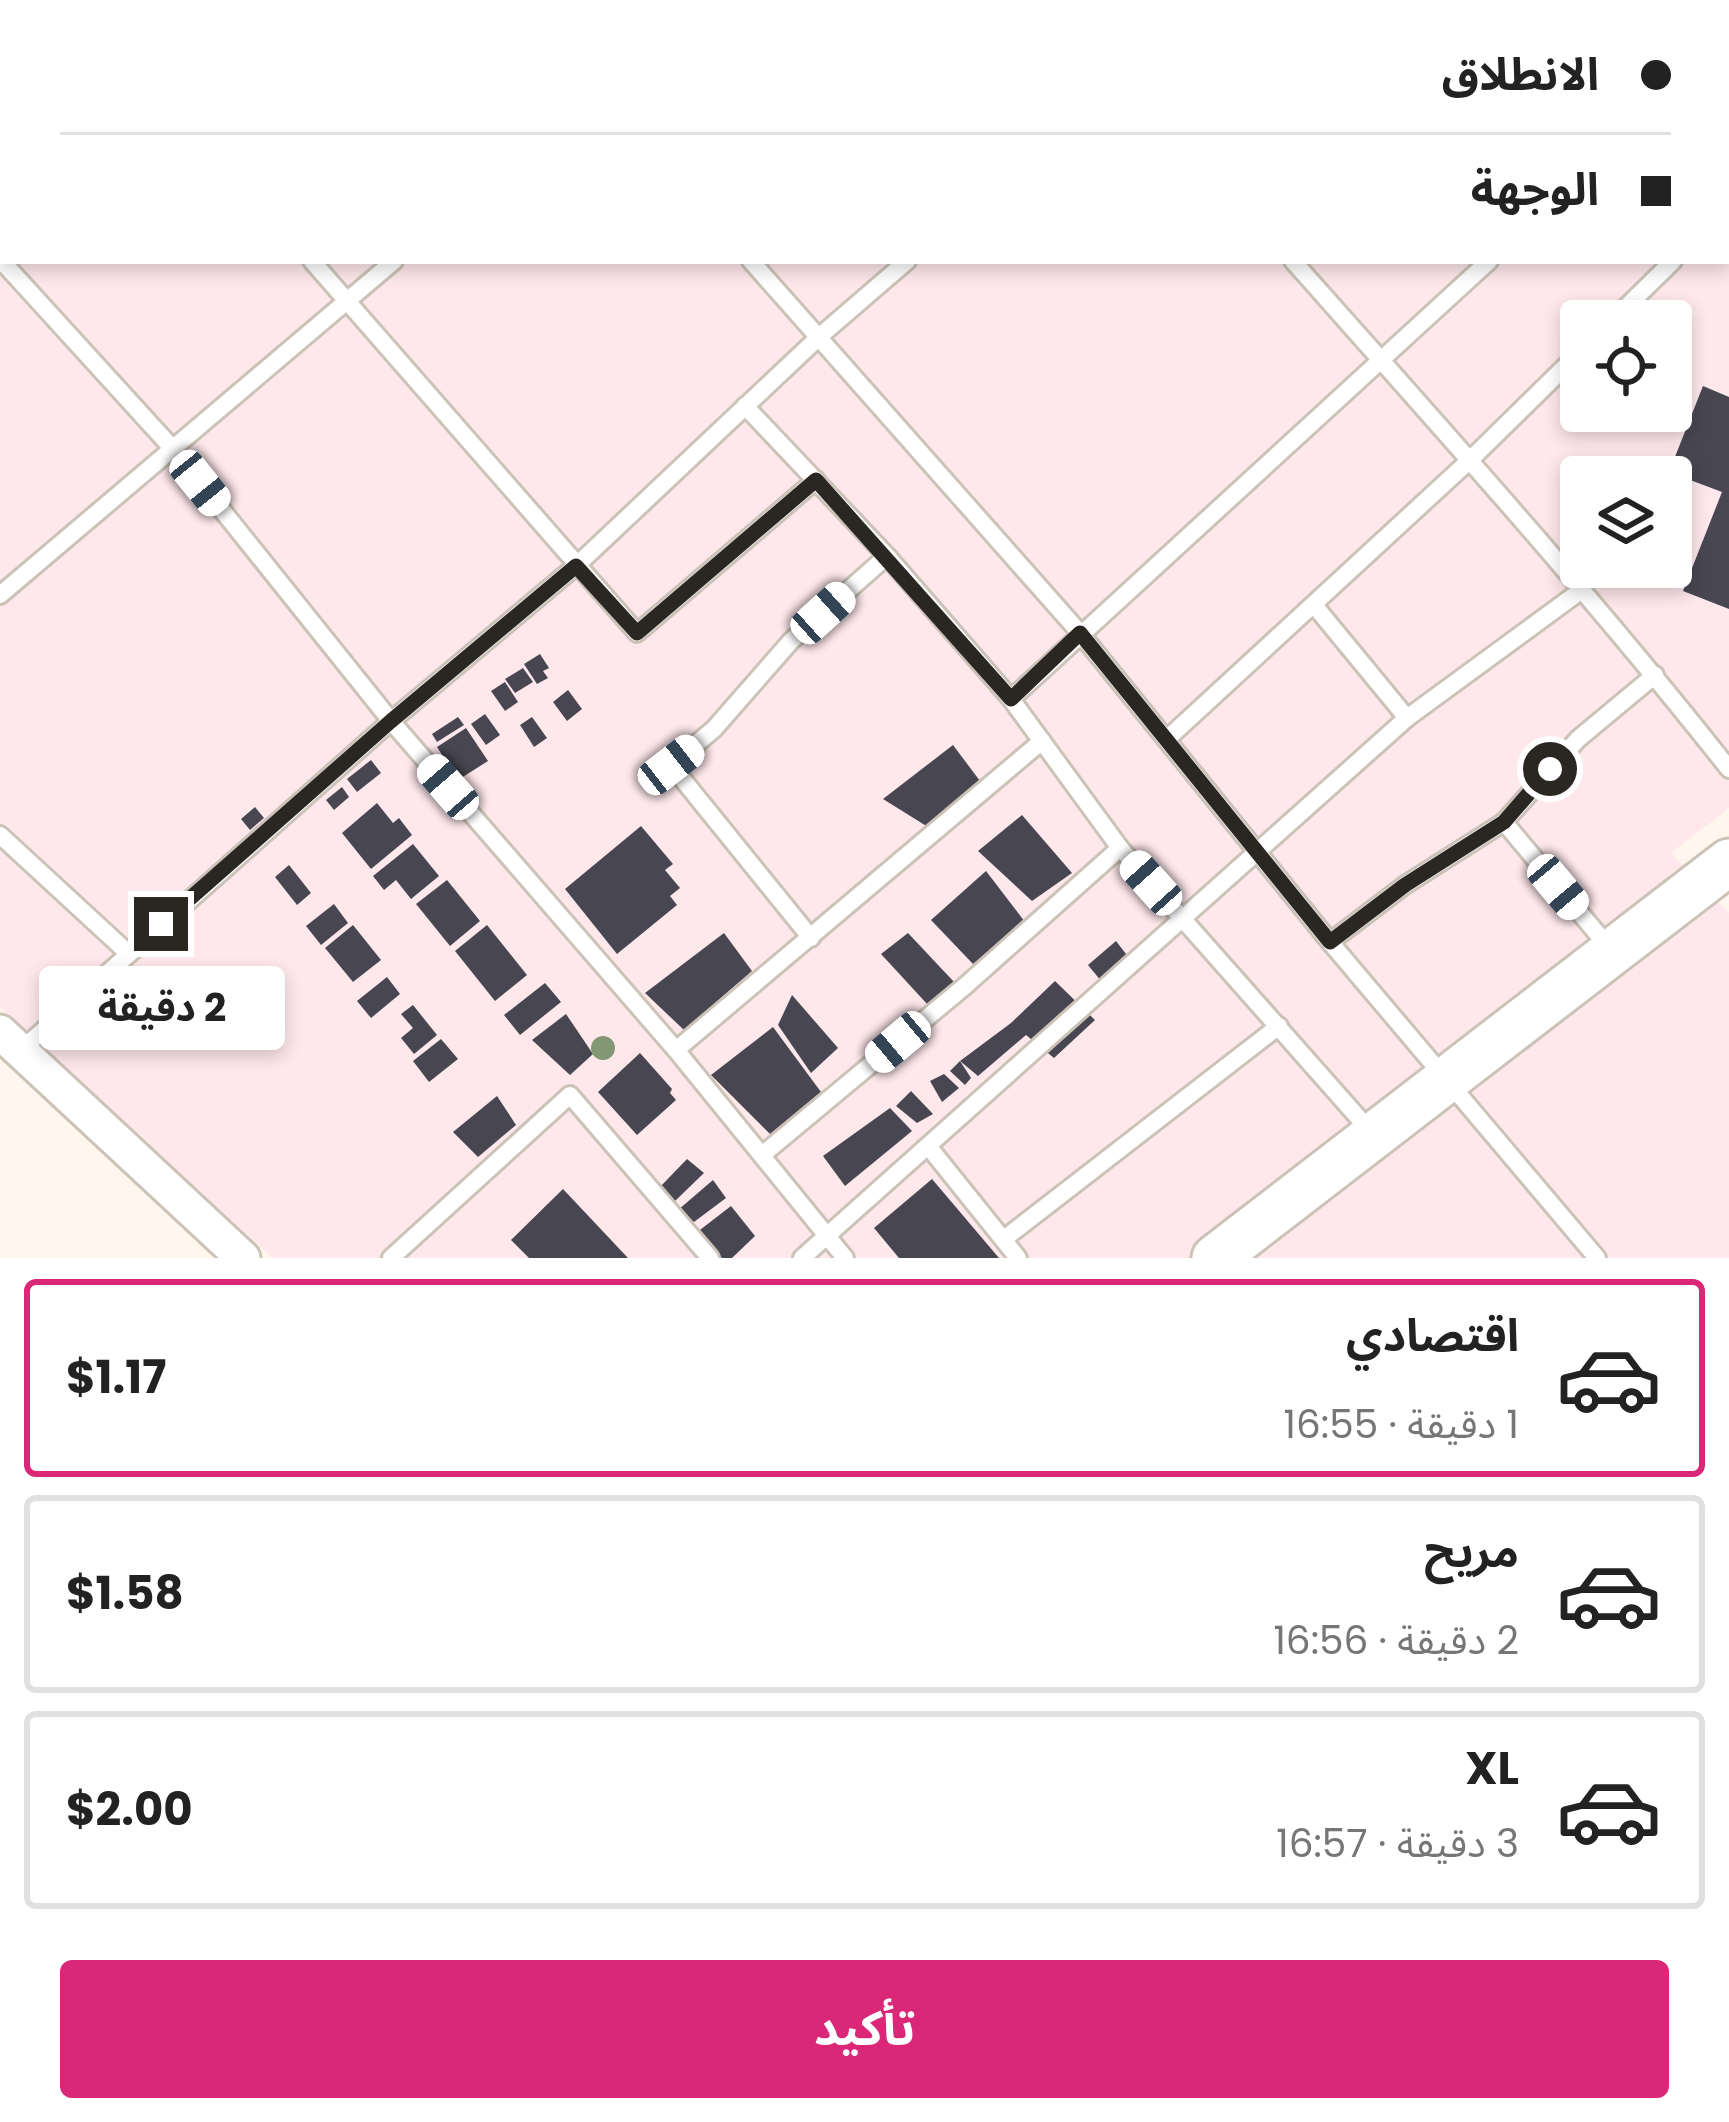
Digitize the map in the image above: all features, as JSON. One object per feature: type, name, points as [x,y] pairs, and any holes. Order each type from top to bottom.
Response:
[{"type":"main road","points":[[1215,1258],[1729,862]]},
{"type":"street","points":[[6,1050],[243,1258]]},
{"type":"lane","points":[[5,264],[173,449],[391,721],[676,1050],[845,1258]]},
{"type":"lane","points":[[315,264],[637,633],[816,480]]},
{"type":"lane","points":[[0,596],[391,264]]},
{"type":"lane","points":[[754,264],[1080,633],[1330,942],[1597,1258]]},
{"type":"lane","points":[[6,1050],[128,952],[576,566],[820,336],[904,264]]},
{"type":"lane","points":[[1296,264],[1583,589],[1729,769]]},
{"type":"lane","points":[[1011,699],[1486,264]]},
{"type":"lane","points":[[1633,300],[1670,264]]},
{"type":"lane","points":[[1167,739],[1560,372]]},
{"type":"lane","points":[[745,406],[887,556],[1011,699],[1120,848],[1374,1136]]},
{"type":"lane","points":[[811,938],[671,765],[714,729],[791,641],[887,556]]},
{"type":"lane","points":[[802,1258],[1406,718],[1583,589]]},
{"type":"lane","points":[[1314,605],[1406,718]]},
{"type":"lane","points":[[1330,942],[1405,885],[1504,822],[1578,740],[1655,675]]},
{"type":"lane","points":[[676,1050],[1042,741]]},
{"type":"lane","points":[[1504,822],[1612,951]]},
{"type":"lane","points":[[0,835],[128,952]]},
{"type":"lane","points":[[762,1155],[965,986],[1120,848]]},
{"type":"lane","points":[[1004,1239],[1280,1026]]},
{"type":"lane","points":[[392,1258],[570,1094],[710,1258]]},
{"type":"lane","points":[[928,1146],[1018,1258]]},
{"type":"shaded area","points":[[0,264],[1729,264],[1729,808],[1671,853],[1729,913],[1729,1258],[272,1258],[0,1007]]},
{"type":"building","points":[[1703,386],[1729,397],[1729,609],[1683,591],[1692,588],[1692,568],[1722,492],[1692,481],[1692,456],[1675,456],[1685,432],[1692,432],[1692,414]]},
{"type":"building","points":[[540,654],[549,668],[543,671],[548,678],[537,684],[524,664]]},
{"type":"building","points":[[523,668],[533,682],[515,693],[505,679]]},
{"type":"building","points":[[505,682],[518,702],[505,711],[491,691]]},
{"type":"building","points":[[568,690],[582,709],[567,721],[553,702]]},
{"type":"building","points":[[485,714],[500,735],[486,745],[471,724]]},
{"type":"building","points":[[458,717],[464,725],[437,742],[432,734]]},
{"type":"building","points":[[532,717],[547,738],[534,747],[520,725]]},
{"type":"building","points":[[466,728],[488,761],[458,780],[437,747]]},
{"type":"building","points":[[953,745],[980,781],[928,827],[883,799]]},
{"type":"building","points":[[371,760],[381,773],[357,792],[347,779]]},
{"type":"building","points":[[342,787],[349,797],[334,810],[326,800]]},
{"type":"building","points":[[377,803],[393,823],[399,818],[412,835],[371,869],[342,833]]},
{"type":"building","points":[[255,807],[264,818],[250,830],[241,819]]},
{"type":"building","points":[[1022,815],[1072,873],[1032,901],[978,851]]},
{"type":"building","points":[[641,826],[673,864],[665,870],[680,888],[670,896],[677,905],[617,954],[565,889]]},
{"type":"building","points":[[413,844],[439,876],[411,899],[396,880],[384,890],[373,876]]},
{"type":"building","points":[[289,865],[311,893],[297,905],[275,877]]},
{"type":"building","points":[[986,871],[1025,922],[973,964],[931,920]]},
{"type":"building","points":[[447,880],[480,921],[450,946],[416,904]]},
{"type":"building","points":[[334,904],[348,923],[321,945],[306,926]]},
{"type":"building","points":[[353,925],[381,960],[353,982],[325,948]]},
{"type":"building","points":[[487,925],[527,975],[495,1001],[455,951]]},
{"type":"building","points":[[724,933],[752,971],[684,1030],[645,993]]},
{"type":"building","points":[[908,933],[955,983],[928,1005],[881,954]]},
{"type":"building","points":[[1116,941],[1133,963],[1106,987],[1088,965]]},
{"type":"building","points":[[387,977],[400,994],[371,1018],[357,1001]]},
{"type":"building","points":[[1055,981],[1095,1020],[1054,1058],[1026,1035],[978,1076],[960,1061],[1011,1023]]},
{"type":"building","points":[[545,983],[561,1002],[520,1035],[504,1015]]},
{"type":"building","points":[[792,995],[838,1048],[811,1073],[778,1025]]},
{"type":"building","points":[[413,1005],[437,1035],[414,1054],[401,1038],[413,1028],[401,1014]]},
{"type":"building","points":[[566,1014],[593,1054],[570,1075],[532,1040]]},
{"type":"building","points":[[773,1027],[821,1092],[770,1134],[711,1075]]},
{"type":"building","points":[[441,1039],[458,1059],[429,1082],[413,1061]]},
{"type":"building","points":[[640,1053],[676,1100],[637,1135],[598,1092]]},
{"type":"building","points":[[960,1061],[971,1078],[965,1085],[950,1071]]},
{"type":"building","points":[[944,1074],[959,1088],[942,1102],[930,1081]]},
{"type":"building","points":[[911,1091],[933,1114],[917,1123],[896,1106]]},
{"type":"building","points":[[497,1096],[516,1125],[478,1157],[453,1132]]},
{"type":"building","points":[[890,1108],[912,1131],[845,1186],[823,1156]]},
{"type":"building","points":[[687,1159],[704,1173],[675,1201],[660,1187]]},
{"type":"building","points":[[932,1179],[999,1258],[899,1258],[874,1228]]},
{"type":"building","points":[[713,1180],[726,1198],[694,1222],[678,1210]]},
{"type":"building","points":[[563,1189],[628,1258],[529,1258],[511,1240]]},
{"type":"building","points":[[731,1206],[755,1236],[732,1258],[722,1258],[696,1233]]},
{"type":"route","points":[[161,924],[576,566],[637,633],[816,480],[1011,699],[1080,633],[1330,942],[1405,885],[1504,822],[1550,769]]}]
